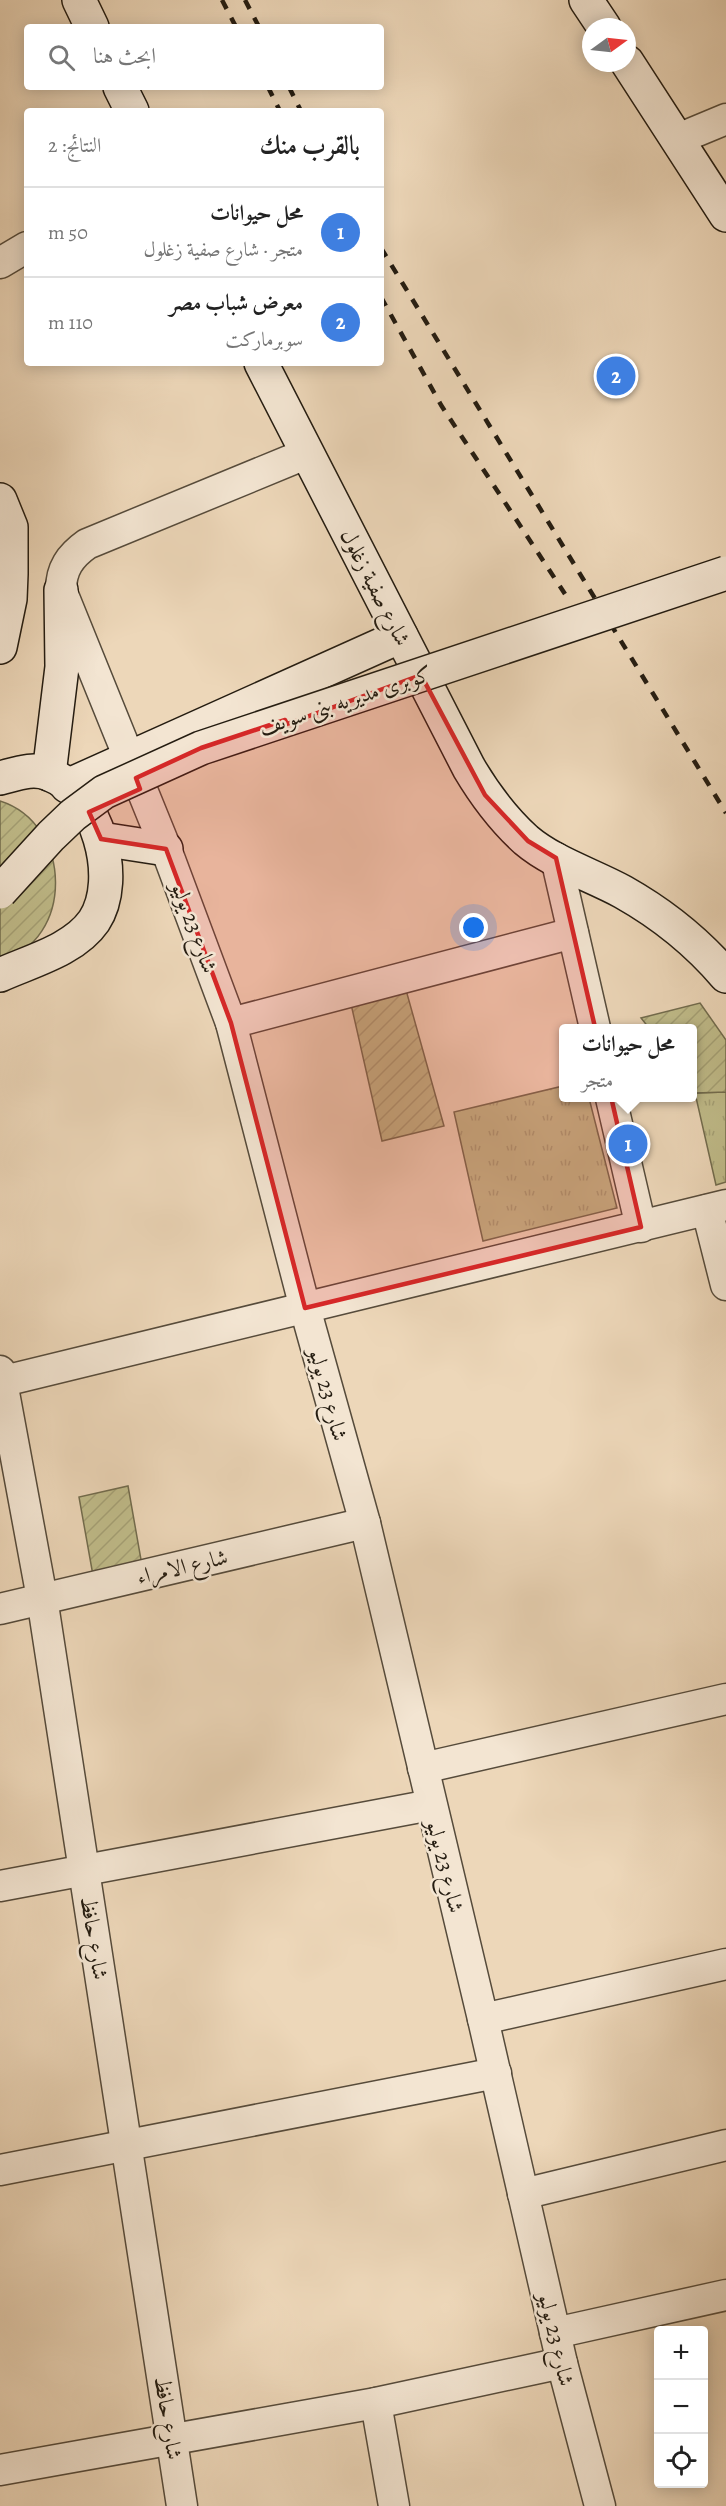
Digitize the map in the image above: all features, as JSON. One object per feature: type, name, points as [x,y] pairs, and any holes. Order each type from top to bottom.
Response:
[{"type":"main road","points":[[79,0],[91,24]]},
{"type":"main road","points":[[586,0],[598,18]]},
{"type":"main road","points":[[634,72],[726,215]]},
{"type":"main road","points":[[122,90],[130,108]]},
{"type":"main road","name":"شارع صفية زغلول","points":[[263,366],[485,795],[528,841],[623,892],[656,913],[686,936],[726,976]]},
{"type":"main road","points":[[0,500],[11,527],[12,566],[10,599],[0,647]]},
{"type":"main road","name":"كوبرى مديريه بنى سويف","points":[[0,892],[51,836],[73,815],[104,792],[201,748],[726,573]]},
{"type":"main road","points":[[58,780],[62,667],[61,590]]},
{"type":"main road","points":[[58,780],[127,758],[401,636]]},
{"type":"main road","points":[[95,825],[140,789],[417,666]]},
{"type":"main road","points":[[273,693],[287,724]]},
{"type":"main road","points":[[0,778],[30,770],[58,780],[95,825],[106,859],[106,879],[102,900],[95,919],[83,934],[65,946],[0,975]]},
{"type":"main road","points":[[95,825],[166,849]]},
{"type":"street","points":[[678,139],[726,119]]},
{"type":"street","points":[[0,263],[24,249]]},
{"type":"street","points":[[61,590],[61,579],[66,565],[75,552],[87,544],[308,453]]},
{"type":"street","name":"شارع 23 يوليو","points":[[61,590],[127,758],[166,849],[231,1023],[305,1308],[365,1523],[496,2073],[562,2363],[600,2506]]},
{"type":"street","points":[[556,858],[594,1024]]},
{"type":"street","points":[[231,1023],[573,933]]},
{"type":"street","points":[[612,1102],[641,1227]]},
{"type":"street","points":[[1,1378],[305,1308],[716,1208],[726,1285]]},
{"type":"street","name":"شارع حافظ","points":[[1,1378],[42,1598],[182,2506]]},
{"type":"street","name":"شارع الامراء","points":[[0,1609],[365,1523]]},
{"type":"street","points":[[423,1768],[726,1699]]},
{"type":"street","points":[[0,1886],[431,1805]]},
{"type":"street","points":[[483,2019],[726,1964]]},
{"type":"street","points":[[0,2170],[128,2147],[496,2073]]},
{"type":"street","points":[[523,2194],[726,2145]]},
{"type":"street","points":[[555,2333],[726,2295]]},
{"type":"street","points":[[0,2470],[376,2403],[562,2363]]},
{"type":"street","points":[[376,2403],[394,2506]]},
{"type":"highlighted area","points":[[421,675],[485,795],[528,841],[556,858],[641,1227],[305,1308],[231,1023],[166,849],[101,839],[89,812],[140,789],[136,778],[201,748],[285,720],[287,724]]},
{"type":"green space","points":[[0,801],[24,814],[41,833],[52,856],[56,882],[52,908],[42,931],[25,949],[0,961]]},
{"type":"green space","points":[[406,990],[444,1126],[382,1141],[351,1004]]},
{"type":"green space","points":[[700,1003],[726,1040],[726,1092],[697,1093],[697,1024],[646,1024],[641,1018]]},
{"type":"green space","points":[[559,1087],[559,1102],[590,1102],[617,1208],[483,1241],[454,1112]]},
{"type":"green space","points":[[726,1092],[726,1182],[716,1185],[697,1102],[697,1093]]},
{"type":"green space","points":[[128,1486],[143,1571],[94,1581],[79,1497]]},
{"type":"railway","points":[[222,0],[234,24]]},
{"type":"railway","points":[[245,0],[257,24]]},
{"type":"railway","points":[[270,90],[278,108]]},
{"type":"railway","points":[[290,90],[300,108]]},
{"type":"railway","points":[[384,253],[726,813]]},
{"type":"railway","points":[[384,302],[441,405],[565,594]]},
{"type":"place","name":"معرض شباب مصر","points":[[616,376]]},
{"type":"place","name":"محل حيوانات","points":[[628,1144]]}]
